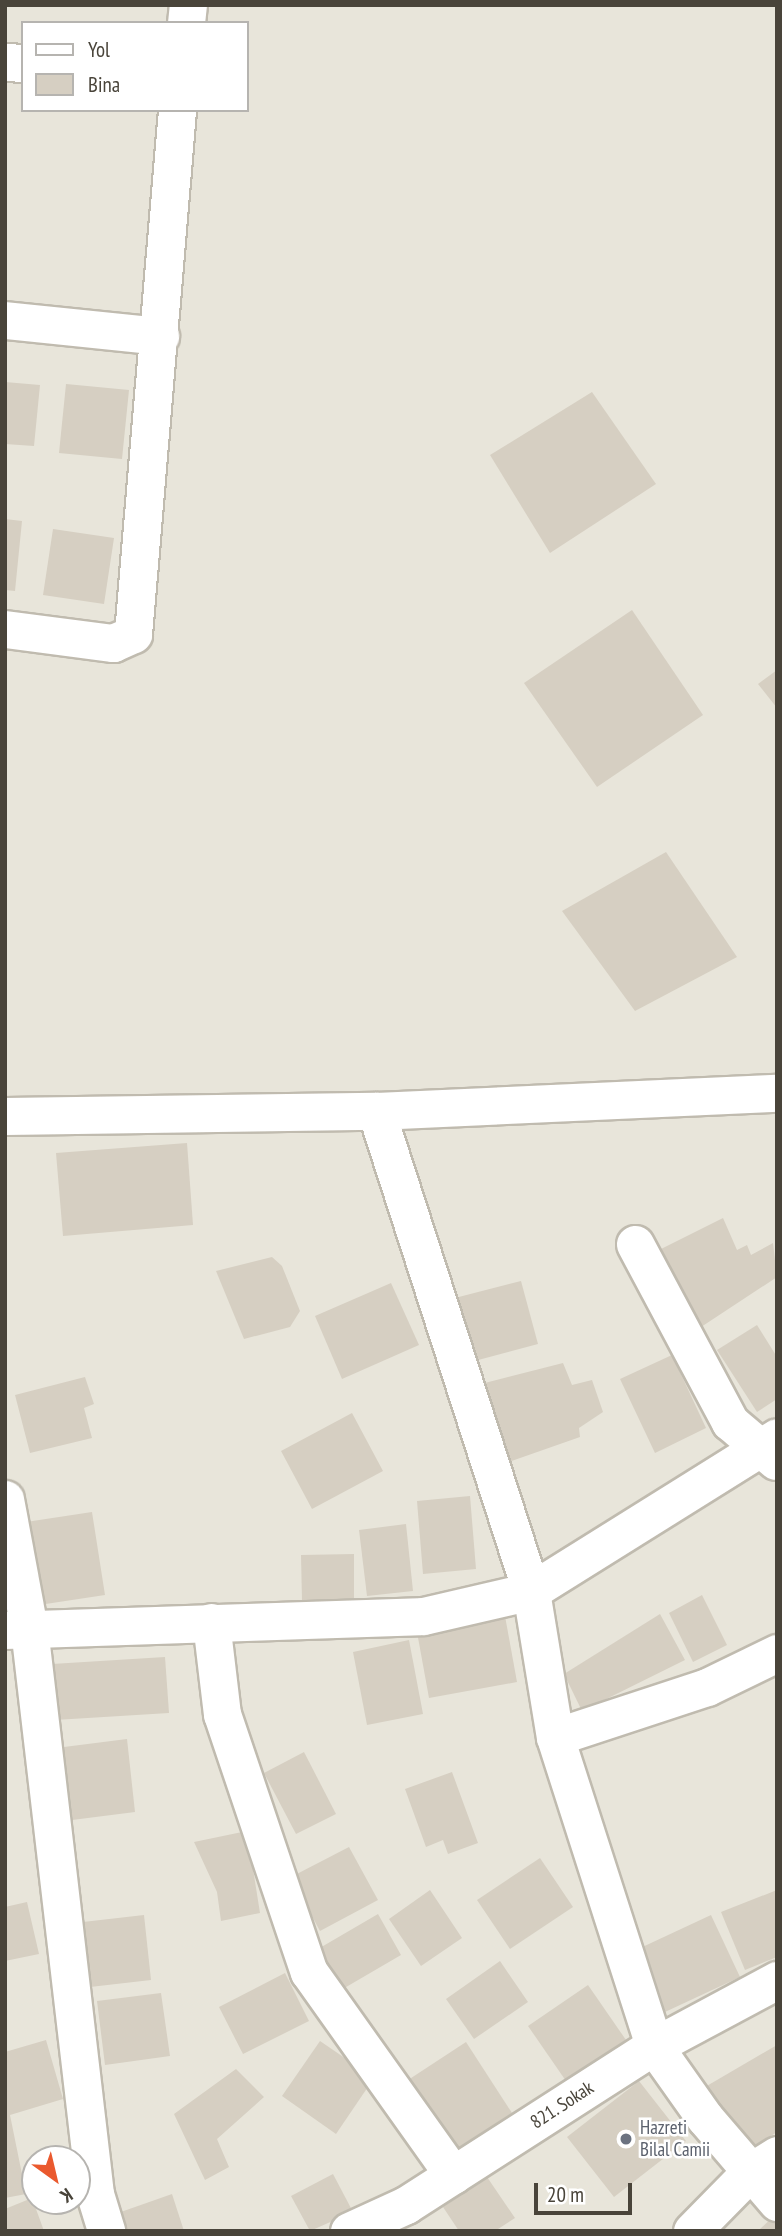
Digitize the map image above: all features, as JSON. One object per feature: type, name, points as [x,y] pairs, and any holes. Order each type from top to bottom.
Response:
[{"type":"street","points":[[5,629],[113,643],[133,634],[177,112]]},
{"type":"street","points":[[5,320],[160,336]]},
{"type":"street","points":[[5,1116],[376,1111],[777,1093]]},
{"type":"street","points":[[376,1111],[531,1591],[555,1737],[653,2046],[764,2163],[777,2202]]},
{"type":"street","points":[[17,1629],[423,1616],[531,1591],[771,1448],[730,1422],[635,1244]]},
{"type":"street","points":[[5,1499],[17,1629],[95,2194],[106,2231]]},
{"type":"street","points":[[211,1622],[222,1714],[309,1972],[453,2175]]},
{"type":"street","points":[[555,1737],[707,1687],[777,1653]]},
{"type":"street","name":"821. Sokak","points":[[349,2231],[406,2206],[653,2046],[777,1980]]},
{"type":"street","points":[[692,2231],[764,2163]]},
{"type":"shaded area","points":[[5,5],[777,5],[777,2231],[5,2231]]},
{"type":"building","points":[[5,382],[40,385],[34,446],[5,444]]},
{"type":"building","points":[[66,384],[129,390],[122,459],[59,453]]},
{"type":"building","points":[[592,392],[656,484],[550,553],[490,455]]},
{"type":"building","points":[[5,519],[22,521],[15,591],[5,590]]},
{"type":"building","points":[[53,529],[114,538],[104,604],[43,595]]},
{"type":"building","points":[[632,610],[703,715],[597,787],[524,683]]},
{"type":"building","points":[[777,670],[777,708],[758,684]]},
{"type":"building","points":[[666,852],[737,957],[635,1011],[562,911]]},
{"type":"building","points":[[187,1143],[193,1225],[63,1236],[56,1153]]},
{"type":"building","points":[[723,1218],[737,1250],[747,1245],[751,1255],[773,1243],[777,1277],[695,1331],[653,1253]]},
{"type":"building","points":[[272,1257],[282,1266],[300,1311],[290,1327],[244,1339],[216,1271]]},
{"type":"building","points":[[521,1281],[538,1344],[467,1363],[451,1299]]},
{"type":"building","points":[[391,1283],[419,1345],[342,1379],[315,1316]]},
{"type":"building","points":[[757,1325],[777,1357],[777,1399],[757,1412],[717,1350]]},
{"type":"building","points":[[672,1355],[706,1428],[655,1453],[620,1379]]},
{"type":"building","points":[[563,1363],[572,1385],[592,1380],[603,1412],[579,1428],[580,1437],[503,1464],[477,1385]]},
{"type":"building","points":[[85,1377],[94,1404],[84,1408],[92,1438],[30,1453],[15,1395]]},
{"type":"building","points":[[352,1413],[383,1471],[312,1509],[281,1451]]},
{"type":"building","points":[[470,1496],[476,1569],[423,1574],[417,1501]]},
{"type":"building","points":[[92,1512],[105,1595],[39,1605],[26,1522]]},
{"type":"building","points":[[406,1524],[413,1591],[367,1596],[359,1530]]},
{"type":"building","points":[[354,1554],[354,1600],[302,1601],[301,1555]]},
{"type":"building","points":[[702,1595],[727,1645],[693,1662],[669,1613]]},
{"type":"building","points":[[660,1614],[685,1660],[582,1711],[564,1674]]},
{"type":"building","points":[[505,1616],[517,1682],[429,1698],[417,1632]]},
{"type":"building","points":[[409,1640],[423,1714],[367,1725],[353,1652]]},
{"type":"building","points":[[165,1657],[169,1713],[55,1720],[52,1664]]},
{"type":"building","points":[[127,1739],[135,1812],[72,1820],[64,1747]]},
{"type":"building","points":[[304,1752],[336,1814],[296,1834],[264,1773]]},
{"type":"building","points":[[452,1772],[478,1843],[448,1854],[443,1840],[426,1847],[405,1789]]},
{"type":"building","points":[[247,1831],[260,1913],[221,1921],[217,1892],[194,1842]]},
{"type":"building","points":[[349,1847],[378,1900],[320,1931],[291,1877]]},
{"type":"building","points":[[540,1858],[573,1907],[510,1949],[477,1900]]},
{"type":"building","points":[[430,1890],[462,1938],[421,1966],[389,1919]]},
{"type":"building","points":[[777,1890],[777,1957],[745,1970],[721,1912]]},
{"type":"building","points":[[27,1902],[39,1954],[5,1961],[5,1907]]},
{"type":"building","points":[[378,1914],[401,1955],[341,1990],[318,1949]]},
{"type":"building","points":[[144,1915],[151,1980],[90,1987],[83,1922]]},
{"type":"building","points":[[711,1915],[740,1977],[665,2012],[636,1950]]},
{"type":"building","points":[[500,1961],[528,2002],[474,2039],[446,1999]]},
{"type":"building","points":[[285,1973],[309,2021],[243,2054],[219,2007]]},
{"type":"building","points":[[588,1985],[626,2040],[566,2081],[528,2026]]},
{"type":"building","points":[[161,1993],[170,2056],[105,2065],[97,2001]]},
{"type":"building","points":[[46,2040],[63,2099],[10,2115],[21,2169],[21,2195],[5,2198],[5,2052]]},
{"type":"building","points":[[320,2041],[374,2078],[336,2134],[282,2096]]},
{"type":"building","points":[[466,2042],[512,2113],[452,2153],[405,2082]]},
{"type":"building","points":[[777,2045],[777,2132],[748,2151],[705,2087]]},
{"type":"building","points":[[236,2069],[264,2097],[217,2139],[229,2167],[205,2180],[174,2114]]},
{"type":"building","name":"Hazreti Bilal Camii","points":[[639,2081],[686,2141],[614,2197],[567,2137]]},
{"type":"building","points":[[333,2174],[353,2212],[310,2231],[291,2196]]},
{"type":"building","points":[[487,2177],[515,2218],[495,2231],[459,2231],[443,2207]]},
{"type":"building","points":[[172,2194],[184,2231],[124,2231],[118,2213]]},
{"type":"building","points":[[21,2202],[21,2215],[38,2215],[44,2231],[5,2231],[5,2209]]},
{"type":"building","points":[[775,2215],[777,2231],[758,2231]]},
{"type":"place","name":"Hazreti Bilal Camii","points":[[626,2139]]}]
